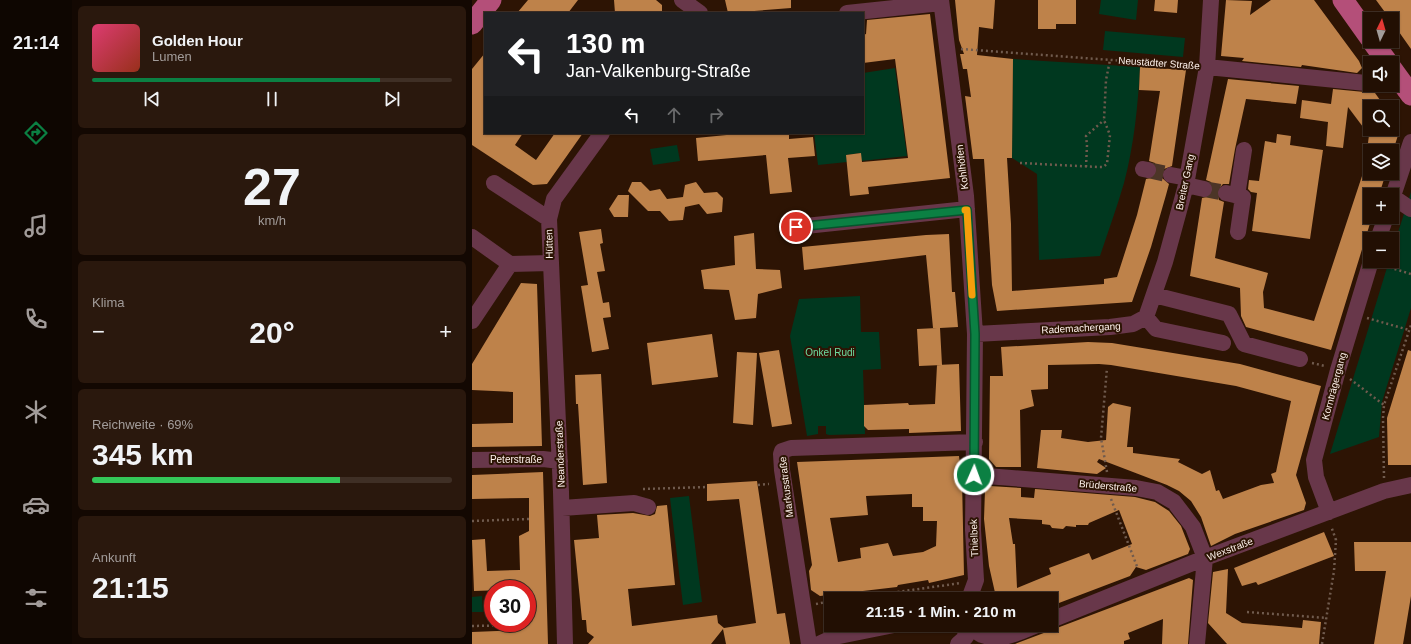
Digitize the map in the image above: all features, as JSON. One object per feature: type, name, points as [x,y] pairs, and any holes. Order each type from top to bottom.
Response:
[{"type":"main road","points":[[472,24],[491,0]]},
{"type":"main road","points":[[1343,0],[1363,28]]},
{"type":"main road","points":[[1399,79],[1411,95]]},
{"type":"street","name":"Breiter Gang","points":[[1154,295],[1186,182],[1207,67],[1211,0]]},
{"type":"street","points":[[856,12],[941,2]]},
{"type":"street","name":"Kohlhöfen","points":[[941,2],[967,210],[975,334],[974,475]]},
{"type":"street","name":"Neustädter Straße","points":[[1207,67],[1363,83]]},
{"type":"street","name":"Hütten","points":[[510,264],[551,263],[548,219],[554,199],[601,134]]},
{"type":"street","points":[[1395,188],[1411,142]]},
{"type":"street","points":[[1238,232],[1243,197],[1231,195],[1244,150]]},
{"type":"street","points":[[1171,174],[1204,189]]},
{"type":"street","points":[[494,183],[548,219]]},
{"type":"street","points":[[1399,202],[1411,209]]},
{"type":"street","points":[[796,227],[967,210]]},
{"type":"street","points":[[472,237],[510,264],[472,321]]},
{"type":"street","name":"Neanderstraße","points":[[551,263],[562,508],[565,644]]},
{"type":"street","name":"Kornträgergang","points":[[1327,512],[1316,477],[1314,460],[1338,370],[1369,268]]},
{"type":"street","points":[[1223,343],[1156,329],[1146,317],[1154,295],[1229,314],[1244,344],[1300,360]]},
{"type":"street","name":"Rademachergang","points":[[975,334],[1110,327],[1133,324],[1146,317]]},
{"type":"street","name":"Markusstraße","points":[[809,644],[783,477],[781,459],[782,451],[791,448],[975,442]]},
{"type":"street","name":"Peterstraße","points":[[472,460],[543,458],[560,461]]},
{"type":"street","name":"Brüderstraße","points":[[974,475],[1136,488],[1157,492],[1174,502],[1193,528],[1205,558]]},
{"type":"street","name":"Thielbek","points":[[972,592],[976,580],[973,530],[974,475]]},
{"type":"street","name":"Wexstraße","points":[[1058,617],[1205,558],[1327,512],[1384,491],[1411,485]]},
{"type":"street","points":[[562,508],[634,503],[648,507]]},
{"type":"street","points":[[1197,644],[1205,558]]},
{"type":"street","points":[[820,644],[834,637],[859,632]]},
{"type":"street","points":[[958,644],[966,637],[966,632]]},
{"type":"street","points":[[978,632],[997,641],[1020,632]]},
{"type":"path","name":"Neustädter Straße","points":[[946,48],[1207,67]]},
{"type":"path","points":[[1020,163],[1086,167],[1103,167],[1108,164],[1110,135],[1104,120],[1106,80],[1110,60]]},
{"type":"path","points":[[1086,167],[1086,136],[1104,120]]},
{"type":"path","points":[[1393,268],[1411,274]]},
{"type":"path","points":[[1354,314],[1409,330]]},
{"type":"path","points":[[1384,491],[1382,430],[1384,405],[1411,325]]},
{"type":"path","points":[[1300,360],[1338,370],[1384,405]]},
{"type":"path","points":[[1322,644],[1334,571],[1336,540],[1327,512]]},
{"type":"path","points":[[472,521],[528,519]]},
{"type":"path","points":[[895,592],[976,580]]},
{"type":"path","points":[[1247,612],[1327,618]]},
{"type":"path","points":[[472,626],[484,626]]},
{"type":"green space","points":[[1101,0],[1138,0],[1136,20],[1099,14]]},
{"type":"green space","points":[[1105,31],[1185,38],[1183,57],[1103,50]]},
{"type":"green space","points":[[1013,59],[1140,67],[1135,125],[1130,155],[1124,183],[1100,256],[1039,260],[1037,174],[1012,158]]},
{"type":"green space","points":[[895,68],[907,156],[861,161],[860,153],[846,155],[847,162],[818,165],[814,134],[864,134],[864,73]]},
{"type":"green space","points":[[677,145],[680,161],[653,165],[650,149]]},
{"type":"green space","points":[[1411,192],[1411,308],[1382,402],[1379,437],[1330,454],[1387,268],[1399,268],[1398,232]]},
{"type":"green space","name":"Onkel Rudi","points":[[860,296],[861,332],[879,332],[881,369],[863,370],[865,434],[829,435],[826,434],[826,426],[818,426],[818,434],[807,436],[790,336],[799,299]]},
{"type":"green space","points":[[689,496],[702,602],[683,605],[670,498]]},
{"type":"green space","points":[[482,596],[483,612],[472,612],[472,597]]},
{"type":"building","points":[[528,0],[578,0],[569,12],[518,12]]},
{"type":"building","points":[[614,0],[656,0],[662,5],[662,12],[615,12]]},
{"type":"building","points":[[725,0],[791,0],[791,8],[728,12]]},
{"type":"building","points":[[955,0],[995,0],[993,29],[979,27],[977,55],[1013,59],[1012,158],[1007,158],[1011,224],[1012,291],[1104,284],[1104,279],[1117,277],[1137,215],[1146,179],[1155,177],[1157,171],[1155,163],[1149,161],[1160,91],[1139,90],[1140,67],[1186,70],[1172,166],[1164,169],[1162,174],[1162,178],[1169,184],[1151,247],[1132,302],[997,311],[992,285],[984,159],[973,159],[965,96],[971,97],[967,69],[963,69],[960,54],[964,54],[959,40]]},
{"type":"building","points":[[1038,0],[1076,0],[1076,24],[1056,24],[1056,29],[1038,29]]},
{"type":"building","points":[[1155,0],[1178,0],[1177,13],[1154,11]]},
{"type":"building","points":[[1226,0],[1252,1],[1250,15],[1271,0],[1314,0],[1359,61],[1362,68],[1357,73],[1302,65],[1301,67],[1242,61],[1244,58],[1221,56]]},
{"type":"building","points":[[1376,0],[1411,0],[1411,49],[1399,32],[1399,12],[1385,12]]},
{"type":"building","points":[[930,14],[950,178],[868,187],[869,194],[850,196],[846,155],[861,153],[862,162],[908,158],[895,59],[864,63],[864,35],[866,34],[867,20]]},
{"type":"building","points":[[484,54],[484,134],[522,134],[515,145],[536,160],[554,134],[582,134],[547,184],[533,185],[472,145],[472,69]]},
{"type":"building","points":[[1228,79],[1299,86],[1296,104],[1246,99],[1229,184],[1223,184],[1217,191],[1219,200],[1224,202],[1215,258],[1268,273],[1263,292],[1264,308],[1314,321],[1363,173],[1363,180],[1384,180],[1381,188],[1363,188],[1363,224],[1370,224],[1367,232],[1363,232],[1363,246],[1331,350],[1246,327],[1241,316],[1240,288],[1190,276],[1202,198],[1211,196],[1213,191],[1211,182],[1206,180]]},
{"type":"building","points":[[1333,89],[1375,93],[1380,100],[1363,100],[1363,127],[1348,107],[1343,148],[1326,146],[1328,122],[1300,118],[1302,100],[1331,104]]},
{"type":"building","points":[[737,134],[789,134],[789,139],[813,137],[815,156],[788,158],[792,192],[770,194],[766,155],[698,161],[696,138]]},
{"type":"building","points":[[1277,134],[1291,136],[1290,145],[1323,150],[1310,239],[1252,231],[1257,193],[1251,192],[1248,189],[1249,180],[1259,181],[1265,141],[1276,143]]},
{"type":"building","points":[[1369,136],[1398,136],[1395,144],[1368,144]]},
{"type":"building","points":[[632,182],[641,182],[650,191],[660,189],[667,199],[683,197],[685,185],[696,182],[704,193],[717,192],[723,198],[722,212],[707,214],[699,204],[685,207],[683,220],[669,221],[660,211],[648,211],[628,191]]},
{"type":"building","points":[[618,195],[629,195],[628,217],[614,217],[609,209]]},
{"type":"building","points":[[601,229],[603,243],[600,244],[605,271],[597,272],[603,303],[609,302],[611,317],[603,318],[609,349],[592,352],[581,286],[588,285],[579,232]]},
{"type":"building","points":[[754,233],[756,269],[780,270],[782,288],[758,294],[756,318],[735,320],[729,290],[704,289],[701,270],[735,265],[734,236]]},
{"type":"building","points":[[949,234],[952,292],[955,292],[958,327],[940,328],[942,365],[919,366],[917,329],[937,328],[933,328],[926,255],[804,270],[802,247]]},
{"type":"building","points":[[521,283],[537,284],[542,446],[472,447],[472,424],[513,423],[513,392],[472,390],[472,364]]},
{"type":"building","points":[[712,334],[718,377],[652,385],[647,343]]},
{"type":"building","points":[[1088,342],[1112,343],[1240,364],[1321,386],[1296,475],[1306,503],[1304,510],[1235,534],[1211,546],[1201,517],[1191,501],[1179,491],[1167,485],[1099,459],[1097,462],[1106,468],[1097,474],[1037,468],[1041,430],[1062,430],[1061,438],[1088,442],[1106,440],[1108,407],[1113,403],[1131,407],[1127,447],[1133,447],[1133,453],[1180,459],[1178,462],[1202,474],[1210,470],[1216,491],[1219,490],[1223,499],[1261,485],[1274,483],[1271,474],[1276,472],[1291,401],[1236,386],[1111,365],[1048,365],[1048,389],[1031,390],[1034,406],[1020,410],[1021,467],[996,467],[989,459],[990,376],[1003,376],[1001,347]]},
{"type":"building","points":[[779,350],[792,424],[772,427],[759,353]]},
{"type":"building","points":[[1408,350],[1411,351],[1411,465],[1388,465],[1387,418]]},
{"type":"building","points":[[737,352],[757,353],[753,425],[733,423]]},
{"type":"building","points":[[959,364],[961,431],[909,433],[909,429],[868,430],[864,426],[864,405],[908,403],[909,405],[935,404],[937,365]]},
{"type":"building","points":[[601,374],[607,483],[583,485],[575,375]]},
{"type":"building","points":[[959,456],[962,479],[964,575],[929,583],[928,580],[898,585],[897,587],[854,592],[824,592],[824,596],[820,596],[811,590],[809,571],[812,565],[797,462]],"holes":[[[912,494],[912,507],[923,507],[923,521],[937,521],[936,546],[923,552],[893,556],[888,543],[860,548],[861,558],[838,562],[830,518],[868,515],[866,496]]]},
{"type":"building","points":[[543,472],[548,644],[472,644],[472,632],[536,632],[536,580],[484,580],[484,591],[474,591],[472,540],[485,539],[487,571],[520,570],[519,536],[529,531],[529,498],[472,499],[472,475]]},
{"type":"building","points":[[757,481],[777,614],[785,613],[790,644],[726,644],[723,629],[711,644],[588,644],[594,637],[587,632],[586,620],[582,620],[574,540],[599,538],[597,515],[633,513],[650,516],[655,514],[657,506],[667,505],[675,585],[628,589],[632,626],[717,615],[718,623],[724,628],[756,623],[739,499],[707,501],[707,484]]},
{"type":"building","points":[[990,486],[1021,488],[1021,497],[1034,498],[1035,489],[1135,497],[1155,502],[1169,511],[1181,526],[1190,549],[1188,554],[1146,570],[1136,567],[1130,576],[1058,603],[1058,592],[995,592],[989,566],[984,519],[985,490]],"holes":[[[1119,510],[1132,544],[1092,560],[1089,553],[1049,568],[1051,574],[1017,588],[1015,544],[1013,544],[1009,518],[1042,520],[1042,524],[1050,525],[1052,528],[1063,529],[1066,526],[1076,527],[1076,525],[1088,525],[1089,523]]]},
{"type":"building","points":[[1324,532],[1334,556],[1258,585],[1256,582],[1242,586],[1234,568]]},
{"type":"building","points":[[1354,542],[1411,542],[1411,596],[1403,644],[1374,644],[1386,571],[1355,571]]},
{"type":"building","points":[[1228,569],[1226,613],[1242,623],[1302,628],[1303,620],[1321,622],[1319,644],[1227,644],[1208,623],[1213,572]]},
{"type":"building","points":[[1189,578],[1193,580],[1188,644],[1162,644],[1163,619],[1128,633],[1130,639],[1124,641],[1124,644],[1015,644],[1047,632],[1058,632],[1058,628]]},
{"type":"tunnel","points":[[1148,170],[1171,175]]},
{"type":"tunnel","points":[[1204,189],[1226,193]]},
{"type":"slow traffic","points":[[965,210],[967,210],[972,295]]},
{"type":"route","points":[[796,227],[967,210],[975,334],[974,475]]}]
